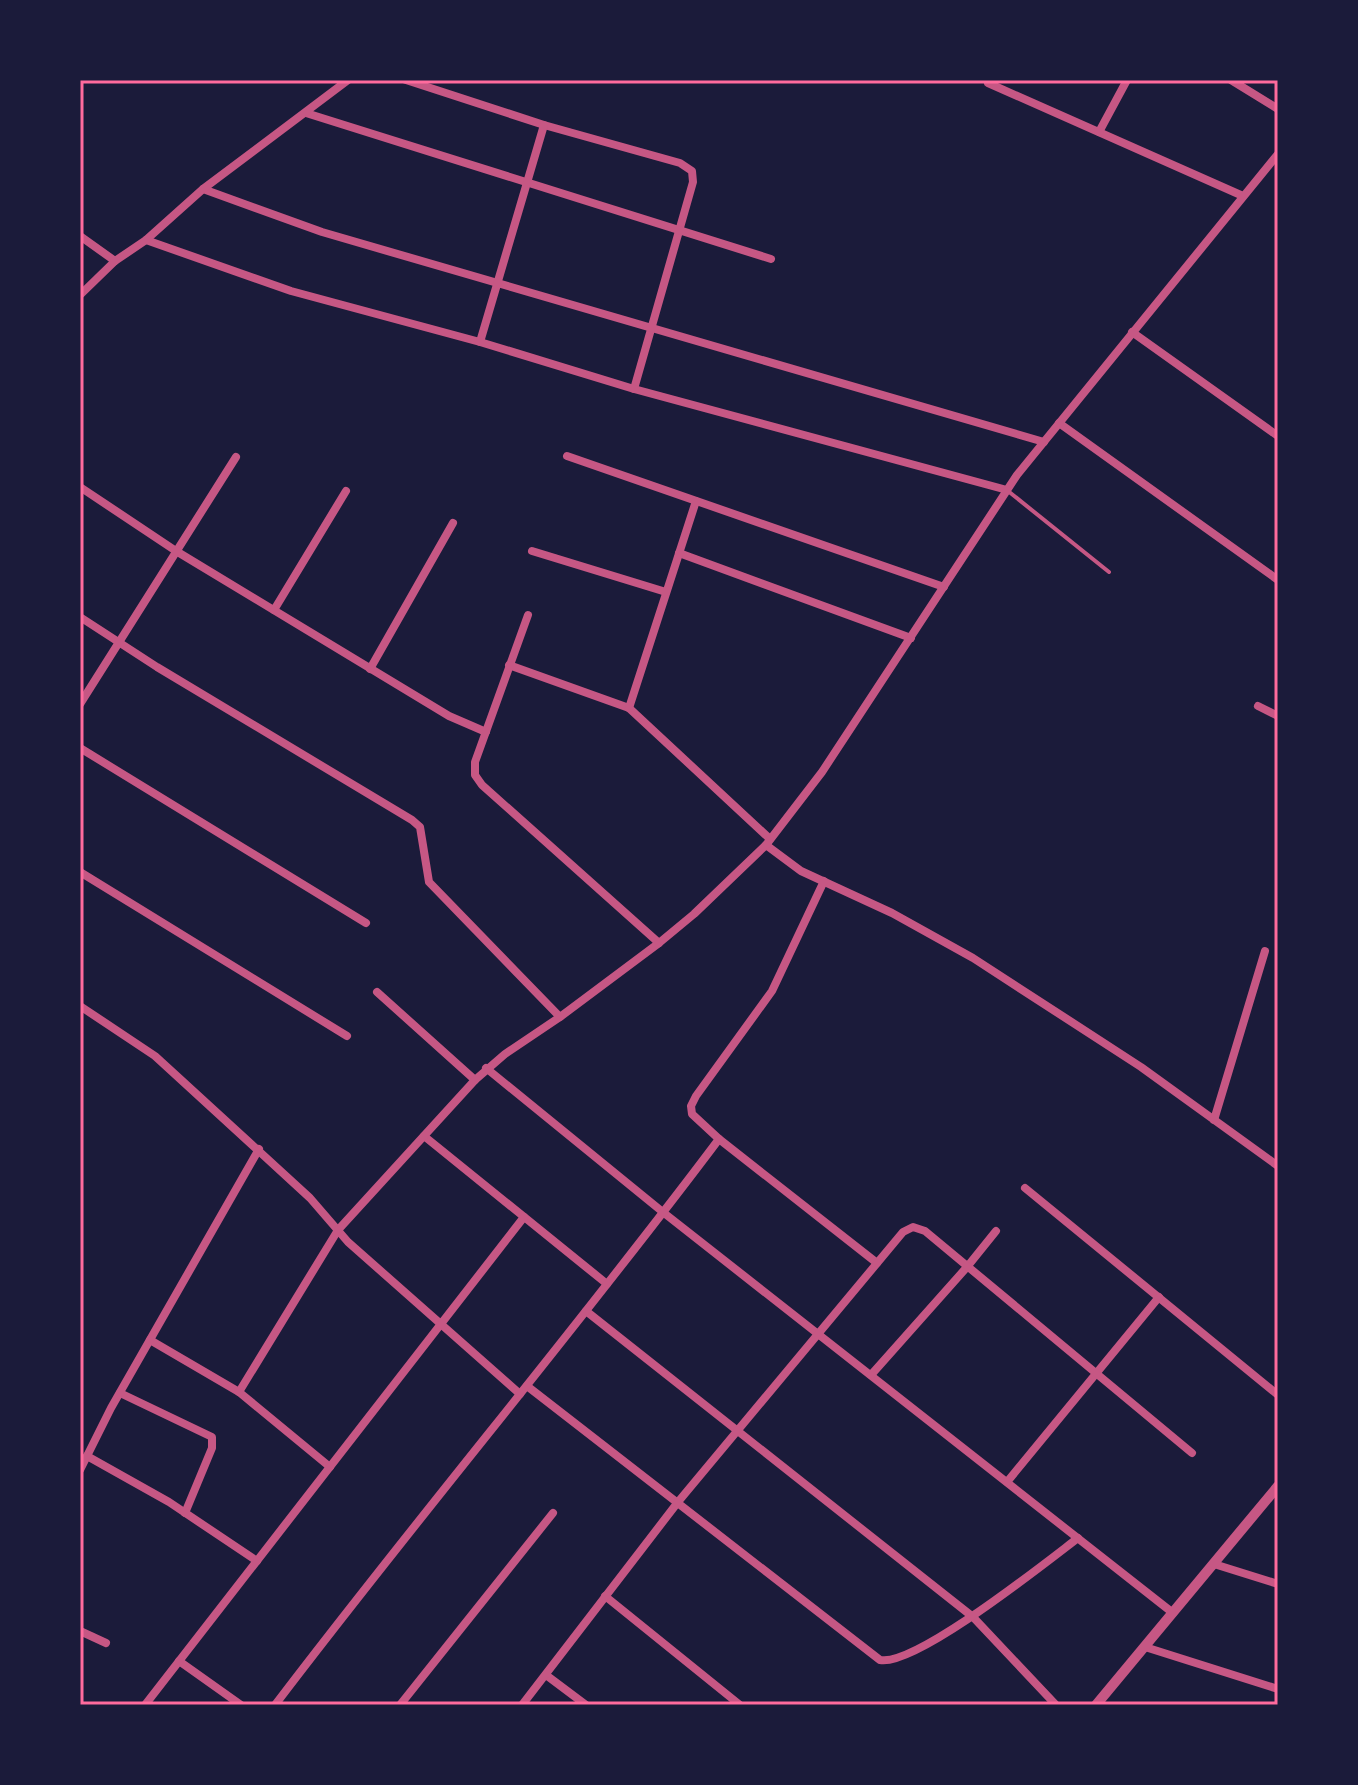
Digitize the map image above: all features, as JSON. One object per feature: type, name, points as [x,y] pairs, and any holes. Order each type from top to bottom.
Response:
[{"type":"street","points":[[80,295],[115,261],[146,240],[203,189],[348,80]]},
{"type":"street","points":[[406,80],[544,125],[680,163],[692,171],[693,182],[634,389]]},
{"type":"street","points":[[1099,132],[1127,80]]},
{"type":"street","points":[[1231,80],[1278,109]]},
{"type":"street","points":[[988,83],[1243,196]]},
{"type":"street","points":[[306,113],[527,185],[771,259]]},
{"type":"street","points":[[480,342],[544,125]]},
{"type":"street","points":[[239,1392],[338,1230],[486,1068],[659,943],[694,914],[768,842],[822,772],[1007,490],[1278,154]]},
{"type":"street","points":[[203,189],[322,232],[1044,442]]},
{"type":"street","points":[[80,236],[115,261]]},
{"type":"street","points":[[146,240],[291,291],[480,342],[634,389],[1007,490]]},
{"type":"street","points":[[1132,332],[1278,436]]},
{"type":"street","points":[[1059,423],[1278,580]]},
{"type":"street","points":[[567,456],[944,587]]},
{"type":"street","points":[[80,704],[236,457]]},
{"type":"street","points":[[80,487],[176,551],[370,669],[449,716],[486,732]]},
{"type":"street","points":[[274,610],[346,491]]},
{"type":"street","points":[[629,708],[696,501]]},
{"type":"street","points":[[370,669],[453,523]]},
{"type":"street","points":[[532,551],[666,592]]},
{"type":"street","points":[[679,553],[911,638]]},
{"type":"street","points":[[528,615],[475,762],[475,775],[482,785],[659,943]]},
{"type":"street","points":[[80,617],[412,820],[420,827],[429,882],[560,1017]]},
{"type":"street","points":[[509,665],[629,708],[801,871],[892,913],[973,958],[1141,1067],[1278,1166]]},
{"type":"street","points":[[1258,706],[1278,716]]},
{"type":"street","points":[[80,748],[366,923]]},
{"type":"street","points":[[80,872],[347,1036]]},
{"type":"street","points":[[824,881],[772,991],[691,1106],[692,1114],[719,1139],[877,1263]]},
{"type":"street","points":[[1214,1120],[1265,951]]},
{"type":"street","points":[[377,992],[475,1080]]},
{"type":"street","points":[[80,1008],[155,1056],[259,1149],[338,1230],[520,1394]]},
{"type":"street","points":[[486,1068],[664,1213],[1173,1613]]},
{"type":"street","points":[[424,1136],[607,1284]]},
{"type":"street","points":[[275,1705],[719,1139]]},
{"type":"street","points":[[80,1470],[120,1393],[259,1149]]},
{"type":"street","points":[[1025,1188],[1278,1395]]},
{"type":"street","points":[[145,1705],[524,1217]]},
{"type":"street","points":[[522,1705],[678,1502],[903,1232],[913,1227],[925,1231],[1192,1453]]},
{"type":"street","points":[[871,1375],[996,1231]]},
{"type":"street","points":[[1007,1482],[1159,1297]]},
{"type":"street","points":[[586,1311],[973,1617],[1056,1705]]},
{"type":"street","points":[[150,1340],[239,1392],[330,1467]]},
{"type":"street","points":[[527,1386],[880,1660],[896,1660],[973,1617],[1078,1538]]},
{"type":"street","points":[[120,1393],[212,1437],[212,1448],[185,1513]]},
{"type":"street","points":[[87,1456],[185,1513],[257,1561]]},
{"type":"street","points":[[1096,1705],[1278,1486]]},
{"type":"street","points":[[400,1705],[553,1513]]},
{"type":"street","points":[[1214,1564],[1278,1584]]},
{"type":"street","points":[[605,1596],[740,1705]]},
{"type":"street","points":[[80,1631],[106,1643]]},
{"type":"street","points":[[1145,1647],[1278,1689]]},
{"type":"street","points":[[179,1661],[241,1705]]},
{"type":"street","points":[[546,1675],[586,1705]]},
{"type":"lane","points":[[1007,490],[1109,572]]}]
